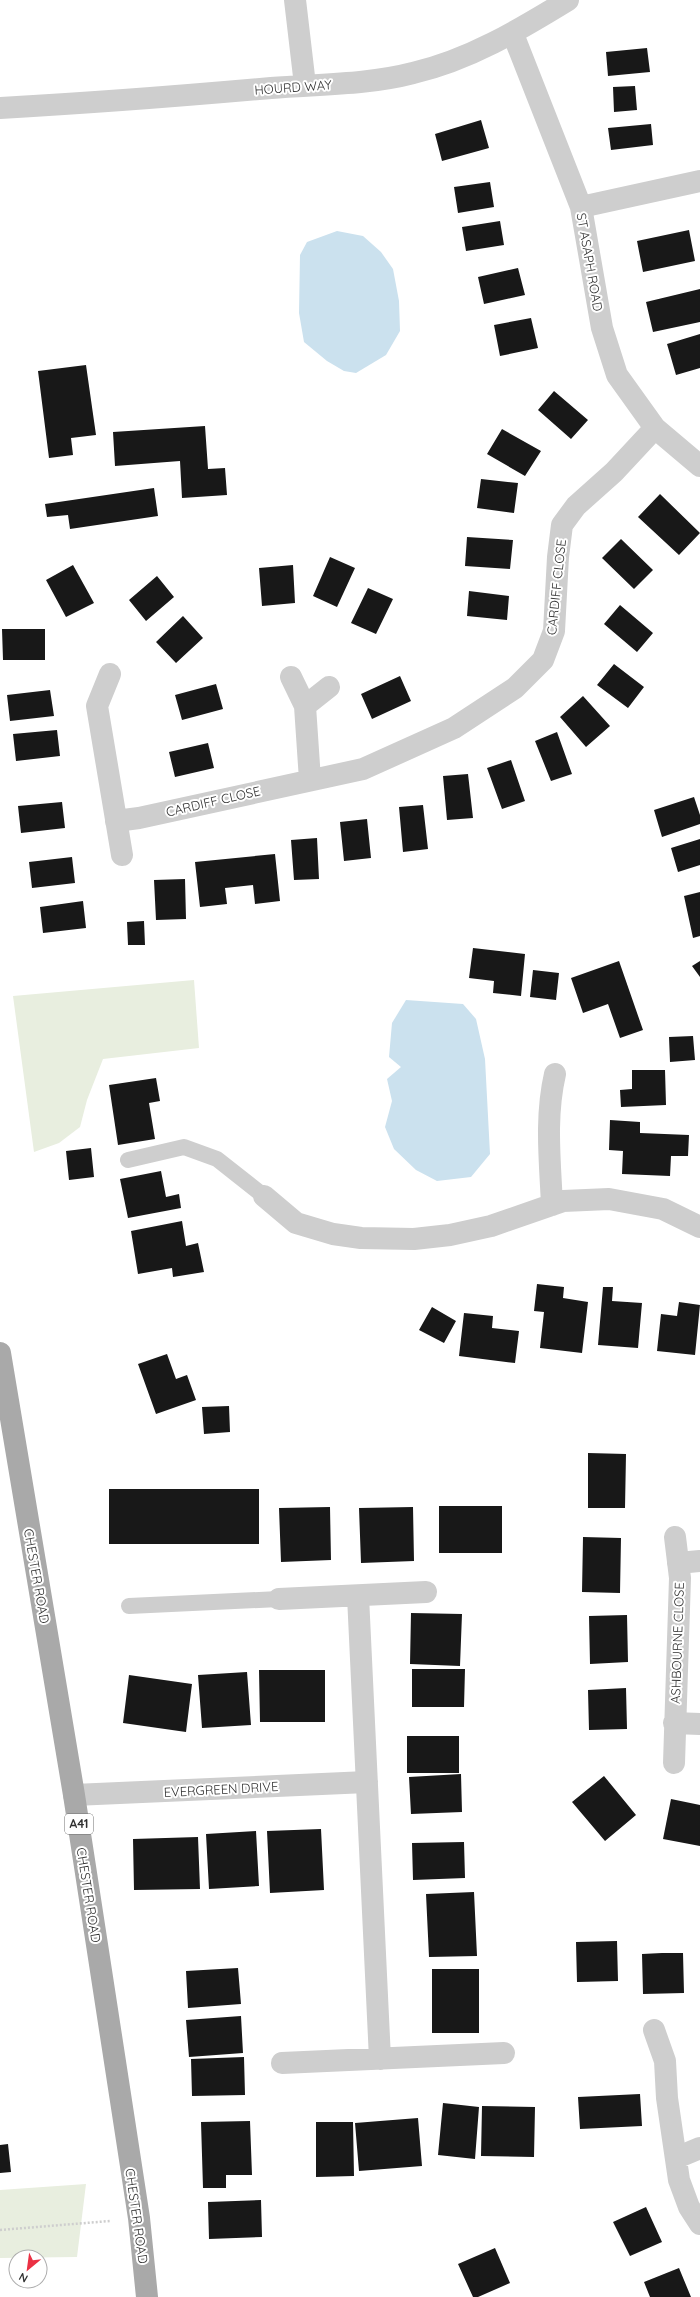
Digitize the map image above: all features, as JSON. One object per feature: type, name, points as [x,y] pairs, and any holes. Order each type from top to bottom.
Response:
[{"type":"main road","name":"CHESTER ROAD","points":[[0,1353],[74,1795],[139,2218],[147,2297]]},
{"type":"street","points":[[295,0],[305,85]]},
{"type":"street","name":"HOURD WAY","points":[[0,108],[100,103],[305,85],[361,82],[413,73],[462,57],[512,34],[568,0]]},
{"type":"street","name":"ST ASAPH ROAD","points":[[512,34],[581,207],[602,328],[617,374],[655,428],[700,466]]},
{"type":"street","points":[[581,207],[700,181]]},
{"type":"street","name":"CARDIFF CLOSE","points":[[116,821],[139,818],[363,769],[454,728],[515,688],[543,660],[554,631],[558,557],[562,525],[576,506],[614,472],[655,428]]},
{"type":"street","points":[[110,674],[97,706],[122,855]]},
{"type":"street","points":[[291,677],[305,706],[310,780]]},
{"type":"street","points":[[305,706],[329,687]]},
{"type":"street","points":[[552,1205],[548,1124],[551,1092],[555,1074]]},
{"type":"street","points":[[264,1196],[296,1223],[333,1234],[361,1238],[414,1239],[450,1236],[491,1226],[563,1201],[609,1199],[663,1209],[700,1227]]},
{"type":"street","name":"ASHBOURNE CLOSE","points":[[674,1763],[674,1723],[680,1578],[675,1537]]},
{"type":"street","name":"ASHBOURNE CLOSE","points":[[678,1563],[700,1561]]},
{"type":"street","points":[[279,1599],[426,1592]]},
{"type":"street","points":[[358,1596],[380,2059]]},
{"type":"street","name":"ASHBOURNE CLOSE","points":[[674,1723],[700,1724]]},
{"type":"street","name":"EVERGREEN DRIVE","points":[[74,1795],[367,1782]]},
{"type":"street","points":[[654,2030],[666,2061],[667,2098],[679,2180],[689,2207],[700,2224]]},
{"type":"street","points":[[282,2064],[504,2053]]},
{"type":"street","points":[[676,2158],[700,2148]]},
{"type":"lane","points":[[128,1160],[184,1147],[217,1159],[264,1196]]},
{"type":"lane","points":[[129,1606],[279,1599]]},
{"type":"path","points":[[0,2230],[139,2218]]},
{"type":"green space","points":[[194,980],[199,1048],[103,1059],[87,1100],[80,1127],[59,1143],[34,1152],[13,996]]},
{"type":"green space","points":[[86,2184],[77,2257],[48,2257],[48,2249],[8,2249],[8,2258],[0,2258],[0,2190]]},
{"type":"water","points":[[337,231],[363,236],[381,252],[393,269],[399,301],[400,331],[386,355],[356,373],[344,371],[327,361],[304,342],[299,313],[300,255],[307,242]]},
{"type":"water","points":[[406,1000],[463,1004],[476,1019],[485,1059],[490,1154],[471,1177],[437,1181],[416,1170],[394,1149],[385,1127],[392,1101],[387,1079],[401,1067],[389,1057],[392,1023]]},
{"type":"building","points":[[647,48],[650,72],[608,76],[606,52]]},
{"type":"building","points":[[635,86],[637,110],[614,112],[613,87]]},
{"type":"building","points":[[481,120],[489,148],[442,161],[435,134]]},
{"type":"building","points":[[651,124],[653,145],[611,150],[608,128]]},
{"type":"building","points":[[490,182],[494,207],[458,213],[454,187]]},
{"type":"building","points":[[500,221],[504,245],[466,251],[462,227]]},
{"type":"building","points":[[689,230],[695,261],[643,272],[637,241]]},
{"type":"building","points":[[518,268],[525,295],[484,304],[478,277]]},
{"type":"building","points":[[700,289],[700,322],[653,332],[646,302]]},
{"type":"building","points":[[531,318],[538,348],[500,356],[494,325]]},
{"type":"building","points":[[700,334],[700,368],[676,375],[667,344]]},
{"type":"building","points":[[86,365],[96,435],[71,438],[73,455],[49,458],[38,371]]},
{"type":"building","points":[[554,391],[588,420],[571,439],[538,410]]},
{"type":"building","points":[[205,426],[208,469],[225,468],[227,495],[182,498],[180,461],[115,466],[113,432]]},
{"type":"building","points":[[502,429],[541,451],[525,476],[487,454]]},
{"type":"building","points":[[481,479],[518,483],[514,513],[477,508]]},
{"type":"building","points":[[154,488],[158,516],[70,529],[68,515],[47,517],[45,504]]},
{"type":"building","points":[[660,494],[700,533],[679,555],[638,517]]},
{"type":"building","points":[[467,537],[513,540],[510,569],[465,566]]},
{"type":"building","points":[[621,539],[653,570],[634,589],[602,558]]},
{"type":"building","points":[[330,557],[355,568],[337,607],[313,596]]},
{"type":"building","points":[[73,565],[94,603],[66,617],[46,580]]},
{"type":"building","points":[[293,565],[295,603],[262,606],[259,568]]},
{"type":"building","points":[[157,576],[174,597],[146,621],[129,600]]},
{"type":"building","points":[[368,588],[393,599],[376,634],[351,623]]},
{"type":"building","points":[[469,591],[509,596],[507,620],[467,616]]},
{"type":"building","points":[[620,605],[653,633],[637,652],[604,624]]},
{"type":"building","points":[[183,616],[203,638],[176,663],[156,642]]},
{"type":"building","points":[[2,629],[45,629],[45,660],[3,660]]},
{"type":"building","points":[[614,664],[644,687],[628,708],[597,685]]},
{"type":"building","points":[[400,676],[411,701],[372,719],[361,694]]},
{"type":"building","points":[[216,684],[223,709],[182,720],[175,695]]},
{"type":"building","points":[[50,690],[54,716],[10,721],[7,695]]},
{"type":"building","points":[[583,696],[610,726],[586,747],[560,717]]},
{"type":"building","points":[[57,730],[60,756],[16,761],[13,734]]},
{"type":"building","points":[[557,732],[572,774],[551,781],[535,741]]},
{"type":"building","points":[[208,743],[214,768],[175,777],[169,752]]},
{"type":"building","points":[[511,760],[525,801],[502,809],[487,768]]},
{"type":"building","points":[[468,774],[473,818],[447,820],[443,776]]},
{"type":"building","points":[[694,797],[700,815],[700,824],[662,837],[654,810]]},
{"type":"building","points":[[62,802],[65,828],[21,833],[18,806]]},
{"type":"building","points":[[423,805],[428,849],[403,852],[399,807]]},
{"type":"building","points":[[367,819],[371,858],[344,861],[340,822]]},
{"type":"building","points":[[317,838],[319,879],[294,880],[291,840]]},
{"type":"building","points":[[700,839],[700,865],[678,872],[671,848]]},
{"type":"building","points":[[275,854],[280,901],[255,904],[253,885],[225,888],[227,904],[200,907],[195,862]]},
{"type":"building","points":[[72,857],[75,883],[32,888],[29,862]]},
{"type":"building","points":[[185,879],[186,919],[156,920],[154,880]]},
{"type":"building","points":[[700,892],[700,936],[693,938],[684,896]]},
{"type":"building","points":[[83,901],[86,928],[43,933],[40,907]]},
{"type":"building","points":[[144,921],[145,945],[128,945],[127,922]]},
{"type":"building","points":[[473,948],[525,954],[521,996],[493,993],[494,981],[469,978]]},
{"type":"building","points":[[619,961],[643,1030],[620,1038],[608,1004],[583,1013],[571,978]]},
{"type":"building","points":[[700,961],[700,977],[692,966]]},
{"type":"building","points":[[533,970],[559,973],[556,1000],[530,997]]},
{"type":"building","points":[[693,1036],[695,1060],[670,1062],[669,1037]]},
{"type":"building","points":[[632,1070],[665,1070],[666,1105],[621,1107],[620,1090],[632,1089]]},
{"type":"building","points":[[156,1078],[160,1101],[149,1103],[155,1139],[118,1145],[109,1085]]},
{"type":"building","points":[[610,1120],[640,1122],[640,1133],[689,1135],[688,1156],[671,1156],[670,1176],[622,1174],[623,1151],[609,1150]]},
{"type":"building","points":[[91,1148],[94,1177],[69,1180],[66,1151]]},
{"type":"building","points":[[161,1171],[166,1197],[179,1194],[181,1208],[128,1218],[120,1179]]},
{"type":"building","points":[[182,1221],[186,1246],[198,1243],[204,1272],[173,1277],[172,1268],[138,1274],[131,1231]]},
{"type":"building","points":[[537,1284],[564,1287],[563,1298],[588,1302],[582,1353],[540,1348],[544,1312],[534,1311]]},
{"type":"building","points":[[603,1287],[613,1287],[612,1301],[642,1303],[638,1348],[598,1345]]},
{"type":"building","points":[[679,1302],[700,1305],[695,1355],[657,1351],[661,1314],[677,1316]]},
{"type":"building","points":[[432,1307],[456,1321],[444,1343],[419,1330]]},
{"type":"building","points":[[464,1313],[493,1316],[492,1328],[519,1331],[515,1363],[459,1356]]},
{"type":"building","points":[[167,1354],[176,1379],[187,1375],[196,1400],[156,1414],[138,1364]]},
{"type":"building","points":[[229,1406],[230,1432],[204,1434],[202,1407]]},
{"type":"building","points":[[588,1453],[626,1454],[625,1508],[588,1508]]},
{"type":"building","points":[[109,1489],[259,1489],[259,1544],[109,1544]]},
{"type":"building","points":[[439,1506],[502,1506],[502,1553],[439,1553]]},
{"type":"building","points":[[330,1507],[331,1560],[281,1562],[279,1508]]},
{"type":"building","points":[[413,1507],[414,1561],[361,1563],[359,1508]]},
{"type":"building","points":[[583,1537],[621,1538],[620,1593],[582,1592]]},
{"type":"building","points":[[411,1613],[462,1614],[460,1666],[410,1664]]},
{"type":"building","points":[[627,1615],[628,1662],[590,1664],[589,1616]]},
{"type":"building","points":[[412,1669],[465,1669],[464,1707],[412,1707]]},
{"type":"building","points":[[259,1670],[325,1670],[325,1722],[260,1722]]},
{"type":"building","points":[[247,1672],[251,1725],[202,1728],[198,1675]]},
{"type":"building","points":[[129,1675],[192,1684],[186,1732],[123,1723]]},
{"type":"building","points":[[626,1688],[627,1729],[589,1730],[588,1690]]},
{"type":"building","points":[[407,1736],[459,1736],[459,1773],[407,1773]]},
{"type":"building","points":[[461,1774],[462,1812],[411,1814],[409,1777]]},
{"type":"building","points":[[604,1776],[636,1815],[605,1841],[572,1802]]},
{"type":"building","points":[[671,1799],[700,1805],[700,1846],[663,1839]]},
{"type":"building","points":[[321,1829],[324,1890],[270,1893],[267,1831]]},
{"type":"building","points":[[256,1831],[259,1886],[209,1889],[206,1834]]},
{"type":"building","points":[[198,1837],[200,1889],[134,1890],[133,1839]]},
{"type":"building","points":[[464,1842],[465,1878],[413,1880],[412,1843]]},
{"type":"building","points":[[474,1892],[477,1956],[429,1957],[426,1894]]},
{"type":"building","points":[[617,1941],[618,1981],[577,1982],[576,1942]]},
{"type":"building","points":[[683,1953],[684,1993],[643,1994],[642,1954]]},
{"type":"building","points":[[238,1968],[241,2004],[188,2008],[186,1971]]},
{"type":"building","points":[[432,1969],[479,1969],[479,2033],[432,2033]]},
{"type":"building","points":[[241,2016],[243,2053],[189,2057],[186,2020]]},
{"type":"building","points":[[244,2057],[245,2095],[192,2096],[191,2059]]},
{"type":"building","points":[[640,2094],[642,2126],[580,2129],[578,2097]]},
{"type":"building","points":[[443,2103],[479,2107],[475,2159],[438,2155]]},
{"type":"building","points":[[482,2106],[535,2107],[534,2157],[481,2156]]},
{"type":"building","points":[[418,2118],[422,2166],[359,2171],[355,2123]]},
{"type":"building","points":[[250,2121],[252,2175],[226,2175],[226,2188],[203,2188],[201,2122]]},
{"type":"building","points":[[316,2122],[353,2122],[354,2176],[316,2177]]},
{"type":"building","points":[[8,2144],[11,2172],[0,2173],[0,2145]]},
{"type":"building","points":[[261,2200],[262,2237],[209,2239],[208,2202]]},
{"type":"building","points":[[646,2207],[662,2242],[630,2256],[613,2222]]},
{"type":"building","points":[[495,2248],[510,2283],[478,2297],[473,2297],[458,2264]]},
{"type":"building","points":[[679,2268],[691,2297],[650,2297],[644,2282]]}]
